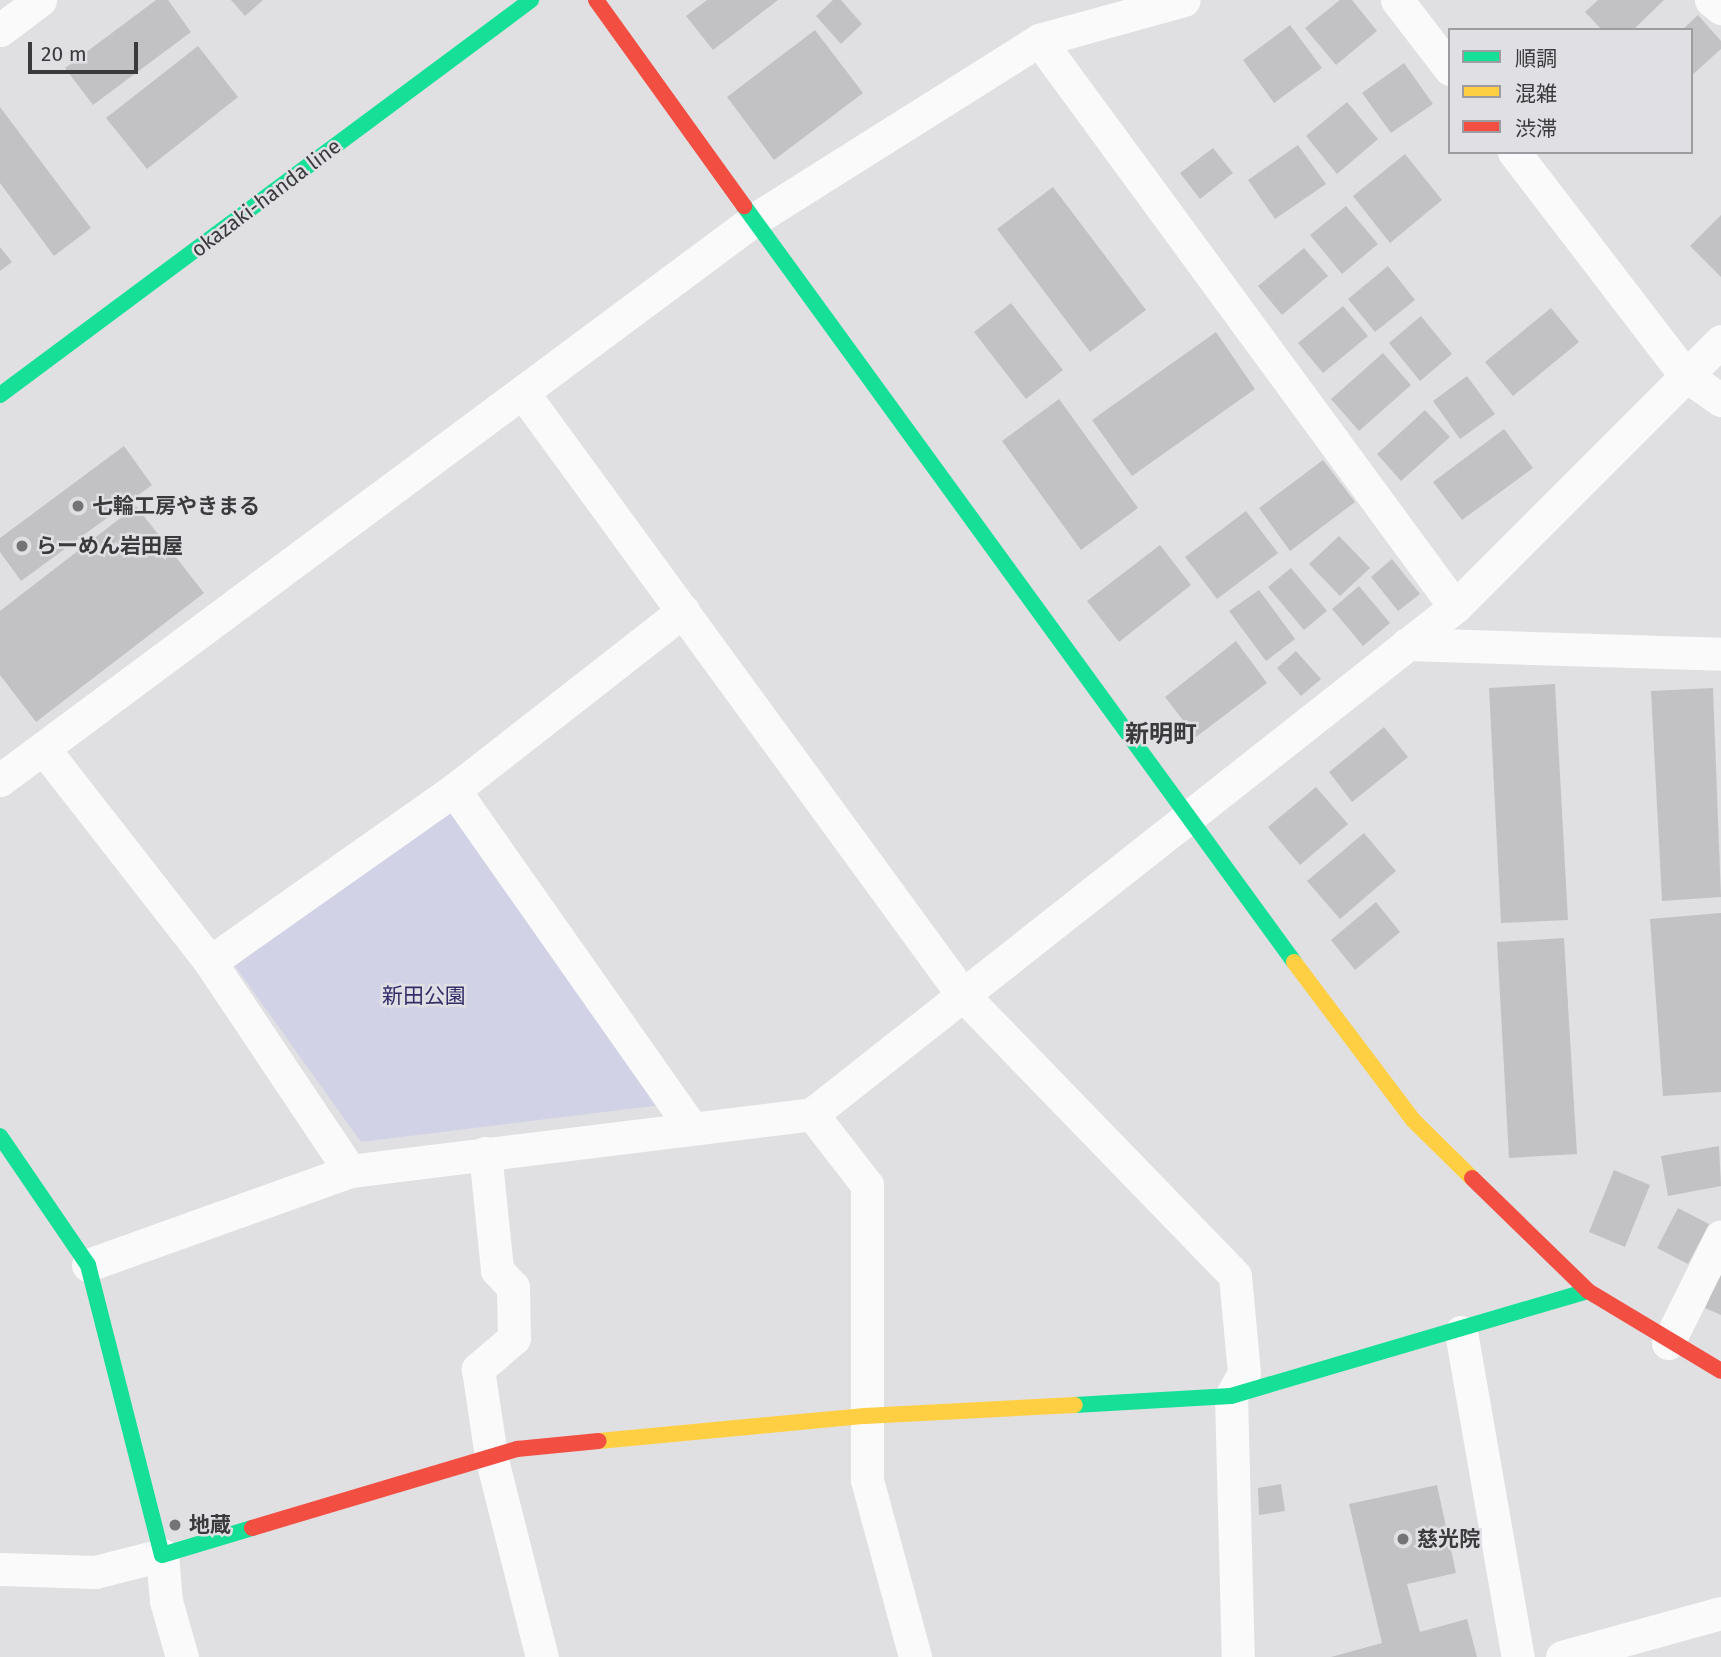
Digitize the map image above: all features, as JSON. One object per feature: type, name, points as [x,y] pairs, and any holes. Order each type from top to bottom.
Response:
[{"type":"street","points":[[0,30],[40,0]]},
{"type":"street","name":"okazaki-handa line","points":[[0,395],[531,0]]},
{"type":"street","points":[[596,0],[1186,819],[1413,1120],[1588,1291],[1668,1343],[1721,1371]]},
{"type":"street","points":[[0,780],[755,219],[1039,40],[1184,0]]},
{"type":"street","points":[[1396,0],[1448,66]]},
{"type":"street","points":[[1711,0],[1721,8]]},
{"type":"street","points":[[1039,40],[1455,607]]},
{"type":"street","points":[[1516,154],[1685,375],[1721,400]]},
{"type":"street","points":[[88,1265],[350,1171],[812,1114],[1455,607],[1721,341]]},
{"type":"street","points":[[523,393],[962,994],[1235,1276],[1244,1373],[1231,1396],[1238,1657]]},
{"type":"street","points":[[210,962],[454,790],[683,611]]},
{"type":"street","points":[[1407,644],[1721,654]]},
{"type":"street","points":[[43,748],[210,962],[350,1171]]},
{"type":"street","points":[[454,790],[691,1127]]},
{"type":"street","points":[[812,1114],[867,1185],[867,1479],[915,1657]]},
{"type":"street","points":[[0,1136],[88,1265],[162,1555],[166,1601],[182,1657]]},
{"type":"street","points":[[485,1153],[497,1270],[513,1287],[514,1339],[478,1369],[491,1456],[542,1657]]},
{"type":"street","points":[[1668,1343],[1721,1236]]},
{"type":"street","points":[[0,1569],[95,1572],[162,1555],[517,1449],[865,1416],[1231,1396],[1461,1332],[1588,1291]]},
{"type":"street","points":[[1461,1332],[1518,1657]]},
{"type":"street","points":[[1562,1657],[1721,1613]]},
{"type":"green space","name":"新田公園","points":[[454,805],[669,1104],[361,1142],[235,966]]},
{"type":"building","points":[[156,0],[168,0],[191,32],[93,105],[65,68]]},
{"type":"building","points":[[231,0],[263,0],[245,16]]},
{"type":"building","points":[[707,0],[778,0],[713,50],[686,16]]},
{"type":"building","points":[[833,0],[841,0],[862,24],[841,44],[816,16]]},
{"type":"building","points":[[1340,0],[1352,0],[1377,31],[1336,65],[1305,28]]},
{"type":"building","points":[[1598,0],[1664,0],[1635,28],[1600,28],[1585,12]]},
{"type":"building","points":[[1698,15],[1721,41],[1721,49],[1693,74],[1693,28],[1684,28]]},
{"type":"building","points":[[1290,25],[1322,68],[1274,103],[1243,60]]},
{"type":"building","points":[[815,30],[863,93],[774,160],[727,97]]},
{"type":"building","points":[[198,46],[238,97],[147,169],[106,118]]},
{"type":"building","points":[[1404,63],[1433,104],[1391,133],[1362,93]]},
{"type":"building","points":[[1347,102],[1378,139],[1337,174],[1306,136]]},
{"type":"building","points":[[0,107],[91,228],[54,256],[0,183]]},
{"type":"building","points":[[1298,145],[1326,184],[1275,219],[1248,180]]},
{"type":"building","points":[[1213,148],[1233,173],[1200,199],[1180,173]]},
{"type":"building","points":[[1405,154],[1442,200],[1390,243],[1353,196]]},
{"type":"building","points":[[1053,187],[1146,310],[1090,352],[997,229]]},
{"type":"building","points":[[1346,206],[1378,244],[1342,274],[1310,235]]},
{"type":"building","points":[[1721,215],[1721,277],[1690,246]]},
{"type":"building","points":[[0,247],[12,262],[0,271]]},
{"type":"building","points":[[1304,248],[1328,276],[1282,315],[1258,286]]},
{"type":"building","points":[[1388,266],[1415,300],[1375,332],[1348,299]]},
{"type":"building","points":[[1011,303],[1063,370],[1026,399],[974,332]]},
{"type":"building","points":[[1343,306],[1368,336],[1323,373],[1298,343]]},
{"type":"building","points":[[1551,308],[1579,342],[1513,396],[1485,362]]},
{"type":"building","points":[[1421,316],[1452,354],[1420,381],[1389,343]]},
{"type":"building","points":[[1216,332],[1255,389],[1132,476],[1092,420]]},
{"type":"building","points":[[1383,353],[1411,385],[1359,431],[1331,399]]},
{"type":"building","points":[[1467,376],[1495,414],[1460,439],[1433,401]]},
{"type":"building","points":[[1059,399],[1138,508],[1081,550],[1002,441]]},
{"type":"building","points":[[1425,410],[1450,437],[1401,481],[1377,454]]},
{"type":"building","points":[[1504,429],[1533,468],[1462,520],[1433,482]]},
{"type":"building","points":[[124,446],[152,485],[21,581],[0,552],[0,538]]},
{"type":"building","points":[[1323,460],[1355,502],[1290,551],[1259,508]]},
{"type":"building","points":[[136,506],[204,593],[36,722],[0,675],[0,611]]},
{"type":"building","points":[[1246,511],[1278,553],[1217,599],[1185,557]]},
{"type":"building","points":[[1339,536],[1370,568],[1340,596],[1309,564]]},
{"type":"building","points":[[1160,545],[1191,585],[1119,642],[1087,601]]},
{"type":"building","points":[[1392,559],[1420,594],[1398,611],[1371,577]]},
{"type":"building","points":[[1291,568],[1327,611],[1304,630],[1268,587]]},
{"type":"building","points":[[1359,586],[1390,623],[1363,646],[1332,609]]},
{"type":"building","points":[[1259,590],[1295,639],[1266,661],[1229,611]]},
{"type":"building","points":[[1236,641],[1267,683],[1196,737],[1165,697]]},
{"type":"building","points":[[1296,651],[1321,679],[1301,696],[1277,668]]},
{"type":"building","points":[[1555,684],[1568,920],[1501,923],[1489,688]]},
{"type":"building","points":[[1713,688],[1721,897],[1662,901],[1651,691]]},
{"type":"building","points":[[1384,727],[1408,757],[1352,802],[1329,772]]},
{"type":"building","points":[[1316,787],[1348,824],[1300,865],[1268,827]]},
{"type":"building","points":[[1364,833],[1396,871],[1340,919],[1307,881]]},
{"type":"building","points":[[1376,902],[1400,932],[1355,970],[1331,940]]},
{"type":"building","points":[[1721,913],[1721,1092],[1663,1096],[1650,919]]},
{"type":"building","points":[[1564,938],[1577,1154],[1509,1158],[1497,942]]},
{"type":"building","points":[[1719,1146],[1721,1186],[1668,1196],[1661,1156]]},
{"type":"building","points":[[1614,1170],[1650,1185],[1625,1247],[1589,1232]]},
{"type":"building","points":[[1678,1208],[1709,1224],[1688,1264],[1657,1248]]},
{"type":"building","points":[[1721,1272],[1721,1315],[1705,1308]]},
{"type":"building","points":[[1281,1484],[1285,1511],[1259,1515],[1258,1488]]},
{"type":"building","name":"慈光院","points":[[1437,1485],[1456,1573],[1407,1584],[1420,1632],[1467,1619],[1477,1657],[1331,1657],[1382,1643],[1349,1504]]},
{"type":"traffic: fast","points":[[0,395],[531,0]]},
{"type":"traffic: fast","points":[[744,206],[1294,962]]},
{"type":"traffic: fast","points":[[0,1136],[88,1265],[162,1555],[252,1528]]},
{"type":"traffic: fast","points":[[1075,1405],[1231,1396],[1588,1291]]},
{"type":"traffic: slow","points":[[1294,962],[1413,1120],[1472,1178]]},
{"type":"traffic: slow","points":[[599,1441],[865,1416],[1075,1405]]},
{"type":"traffic: jam","points":[[596,0],[744,206]]},
{"type":"traffic: jam","points":[[1472,1178],[1588,1291],[1721,1371]]},
{"type":"traffic: jam","points":[[252,1528],[517,1449],[599,1441]]},
{"type":"place","name":"七輪工房やきまる","points":[[78,506]]},
{"type":"place","name":"らーめん岩田屋","points":[[22,546]]},
{"type":"place","name":"地蔵","points":[[175,1525]]},
{"type":"place","name":"慈光院","points":[[1403,1539]]},
{"type":"district","name":"新明町","points":[[1161,735]]}]
